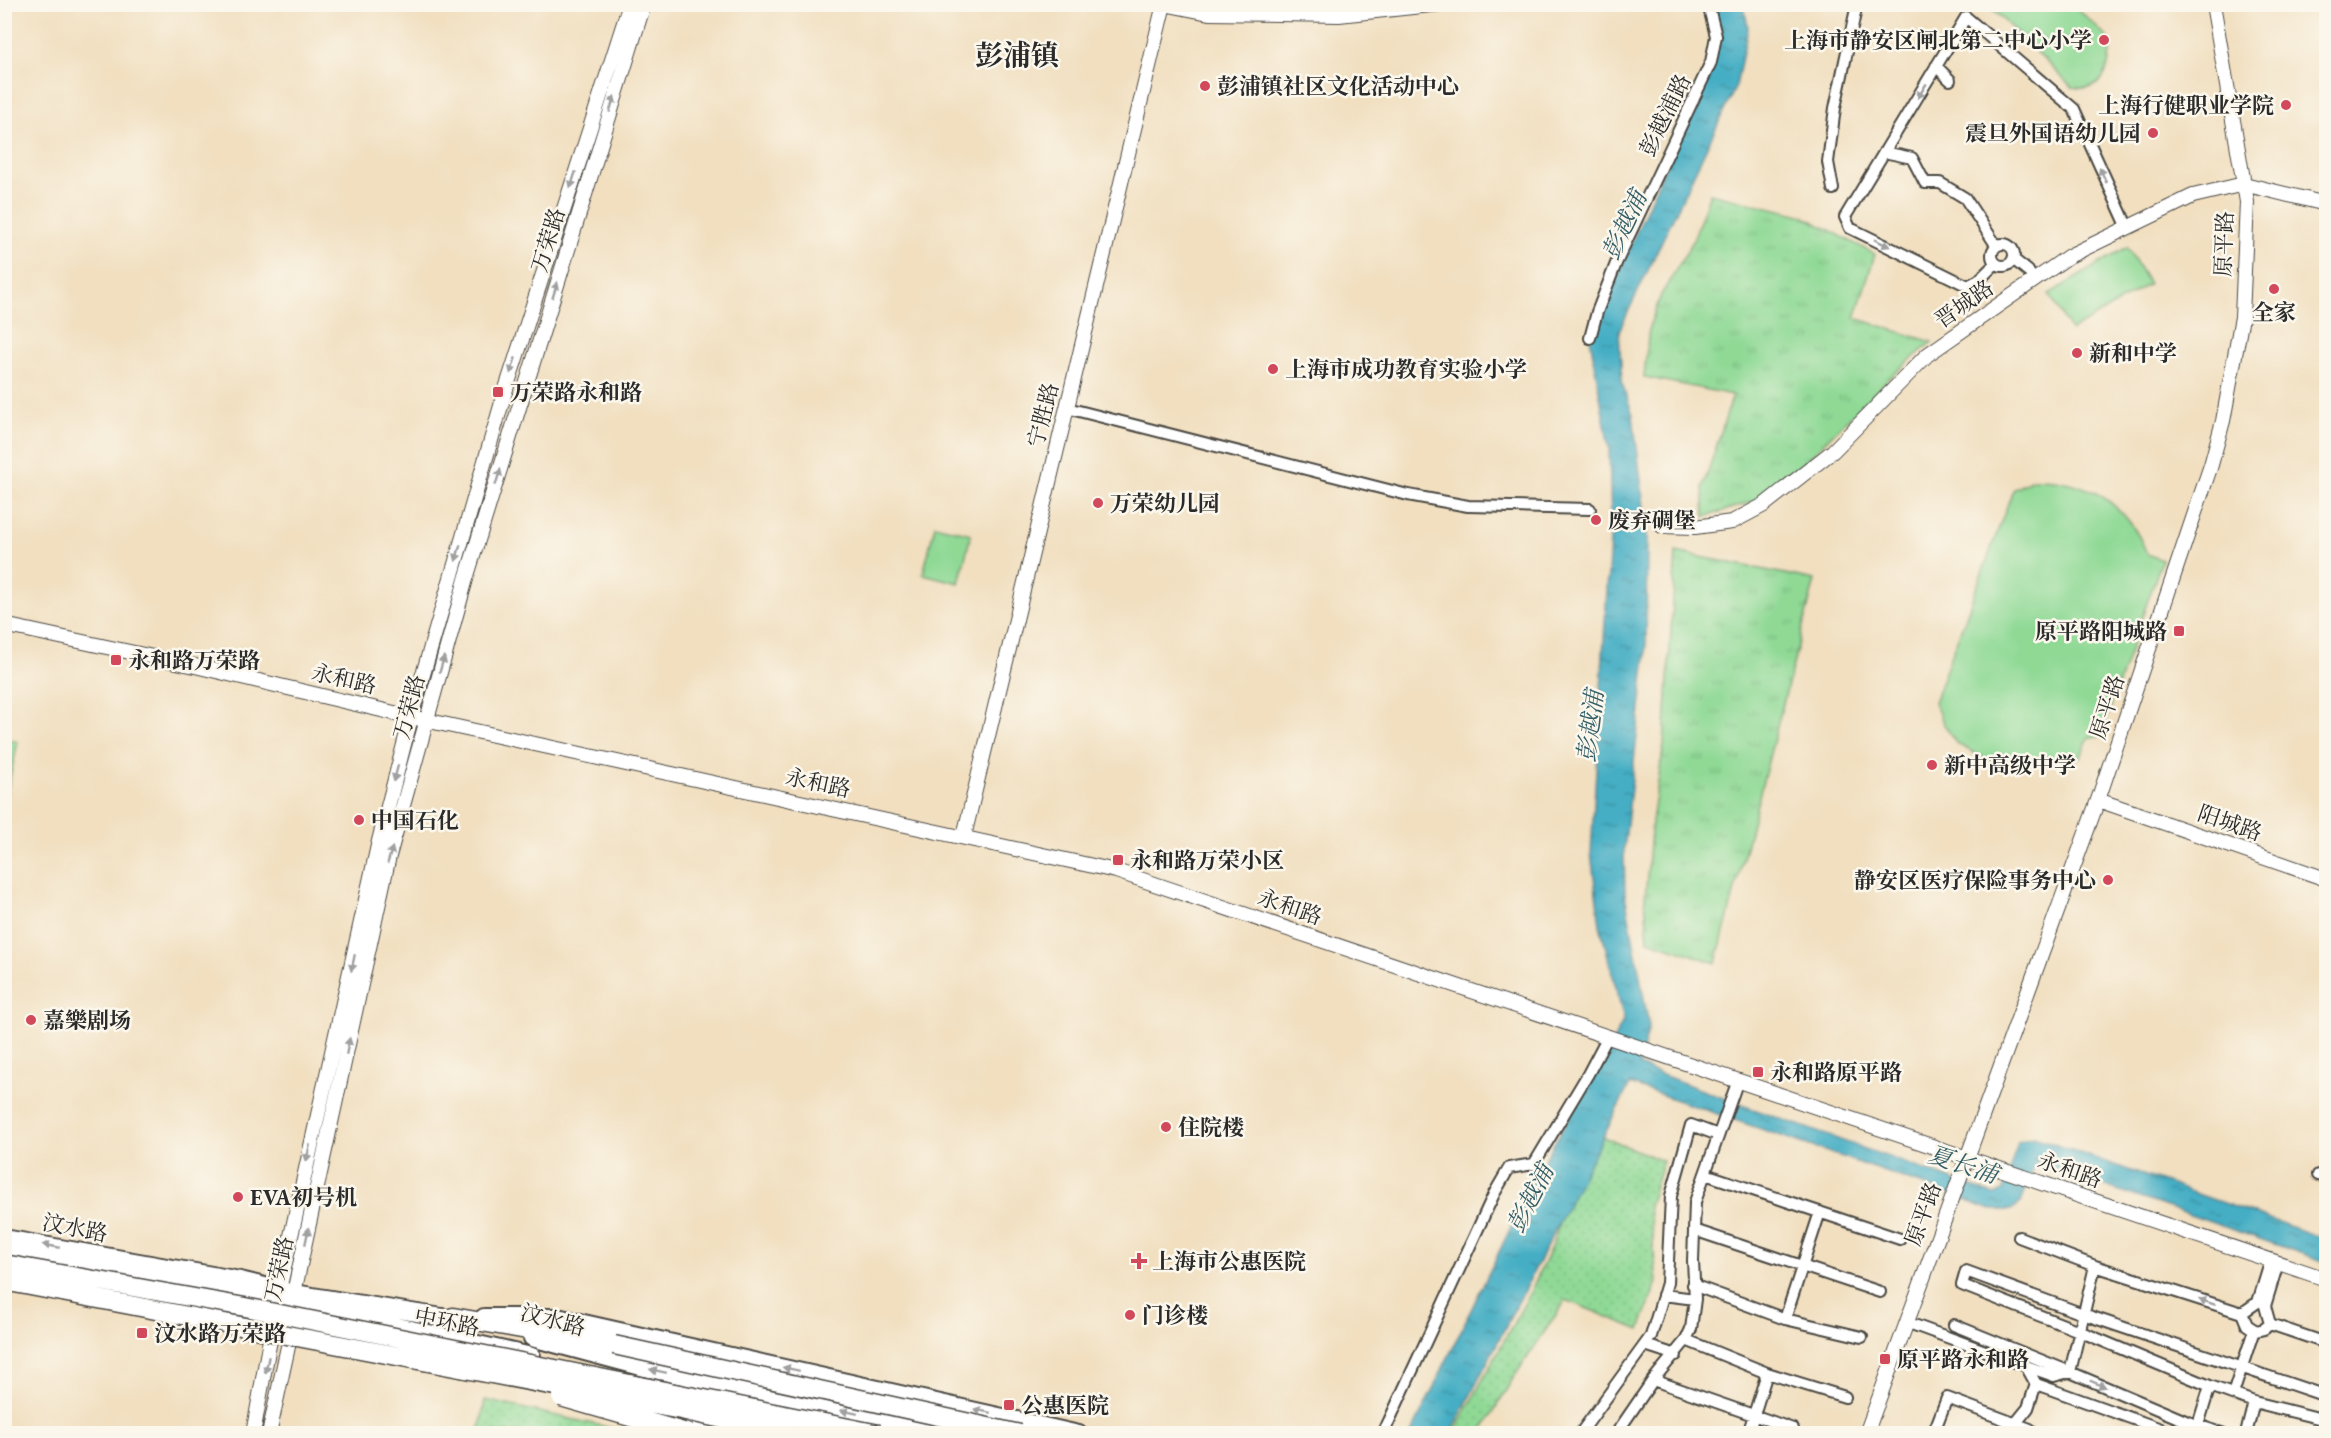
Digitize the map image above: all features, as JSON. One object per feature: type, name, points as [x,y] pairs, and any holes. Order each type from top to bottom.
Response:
[{"type":"highway","name":"中环路","points":[[4,1264],[291,1316],[879,1434]]},
{"type":"highway","name":"中环路","points":[[4,1281],[792,1434]]},
{"type":"highway","points":[[453,1317],[614,1345],[1020,1434]]},
{"type":"highway","points":[[482,1372],[690,1434]]},
{"type":"main road","name":"汶水路","points":[[4,1238],[240,1280],[285,1296],[355,1301],[424,1315],[453,1317],[645,1368],[947,1434]]},
{"type":"main road","points":[[4,1251],[285,1296],[318,1310],[476,1343],[866,1434]]},
{"type":"main road","points":[[4,1276],[278,1330],[289,1342],[502,1379],[736,1434]]},
{"type":"main road","points":[[4,1290],[419,1352],[816,1434]]},
{"type":"main road","points":[[318,1310],[355,1301]]},
{"type":"main road","points":[[424,1315],[476,1343]]},
{"type":"main road","points":[[453,1317],[557,1317],[1079,1434]]},
{"type":"main road","points":[[665,1341],[696,1379]]},
{"type":"main road","points":[[419,1352],[444,1369]]},
{"type":"street","name":"万荣路","points":[[285,1296],[318,1108],[333,1057],[377,852],[411,717],[505,392],[630,4]]},
{"type":"street","name":"万荣路","points":[[253,1434],[385,873],[426,720],[466,579],[644,4]]},
{"type":"street","points":[[1164,4],[1209,14],[1339,15],[1440,4]]},
{"type":"street","name":"宁胜路","points":[[964,836],[1164,4]]},
{"type":"street","name":"彭越浦路","points":[[1590,338],[1597,312],[1617,261],[1711,62],[1716,36],[1708,4]]},
{"type":"street","points":[[1833,189],[1828,162],[1835,108],[1857,4]]},
{"type":"street","name":"原平路","points":[[1866,1434],[2098,800],[2209,471],[2223,421],[2242,317],[2247,202],[2213,4]]},
{"type":"street","points":[[1995,264],[1968,286],[1850,228],[1845,217],[1966,17],[2074,109],[2085,146],[2128,228]]},
{"type":"street","points":[[1936,66],[1950,80]]},
{"type":"street","points":[[1884,152],[1912,158],[1924,183],[1940,183],[1965,198],[1996,245]]},
{"type":"street","name":"晋城路","points":[[1662,526],[1695,526],[1732,522],[1764,505],[1833,451],[1927,355],[2069,256],[2193,196],[2244,184],[2326,204]]},
{"type":"street","points":[[1995,264],[2003,267],[2011,264],[2013,259],[2013,252],[2009,245],[1996,245]]},
{"type":"street","points":[[1995,264],[1993,253],[1996,245]]},
{"type":"street","points":[[2013,259],[2028,272],[2034,281]]},
{"type":"street","points":[[1067,408],[1408,495],[1468,506],[1590,509]]},
{"type":"street","name":"永和路","points":[[4,625],[195,666],[411,717],[1116,871],[1664,1055],[1735,1086],[1966,1157],[2326,1279]]},
{"type":"street","name":"阳城路","points":[[2098,800],[2326,879]]},
{"type":"street","points":[[1383,1434],[1494,1194],[1509,1168],[1534,1164],[1608,1036]]},
{"type":"street","points":[[1616,1434],[1653,1380],[1676,1355],[1691,1329],[1695,1299],[1693,1285],[1695,1202],[1735,1086]]},
{"type":"street","points":[[1580,1434],[1651,1336],[1667,1283],[1671,1196],[1691,1125],[1718,1135]]},
{"type":"street","points":[[1704,1174],[1900,1239]]},
{"type":"street","points":[[1785,1319],[1820,1212]]},
{"type":"street","points":[[1694,1230],[1880,1292]]},
{"type":"street","points":[[2019,1237],[2095,1266],[2242,1313],[2247,1325],[2254,1330],[2264,1329],[2270,1324]]},
{"type":"street","points":[[2242,1313],[2258,1302],[2275,1261]]},
{"type":"street","points":[[2270,1324],[2265,1306],[2275,1261]]},
{"type":"street","points":[[2070,1372],[2095,1266]]},
{"type":"street","points":[[2326,1396],[2083,1314],[1966,1271],[1962,1285],[2210,1386],[2254,1402],[2326,1420]]},
{"type":"street","points":[[1693,1285],[1785,1319],[1862,1337]]},
{"type":"street","points":[[1663,1295],[1695,1299]]},
{"type":"street","points":[[1906,1322],[2054,1376],[2070,1372]]},
{"type":"street","points":[[2270,1324],[2326,1344]]},
{"type":"street","points":[[1954,1325],[2224,1434]]},
{"type":"street","points":[[2233,1394],[2254,1330]]},
{"type":"street","points":[[1686,1340],[1767,1373],[1845,1396]]},
{"type":"street","points":[[269,1434],[289,1342]]},
{"type":"street","points":[[1644,1345],[1676,1355]]},
{"type":"street","points":[[2026,1366],[2036,1384],[2175,1434]]},
{"type":"street","points":[[1748,1434],[1767,1373]]},
{"type":"street","points":[[1653,1380],[1793,1429]]},
{"type":"street","points":[[2014,1429],[2028,1408],[2036,1384]]},
{"type":"street","points":[[2198,1425],[2210,1386]]},
{"type":"street","points":[[1947,1434],[1935,1429],[1947,1398],[2014,1429],[2030,1429]]},
{"type":"street","points":[[2246,1434],[2254,1402]]},
{"type":"green space","points":[[1988,5],[2074,5],[2110,40],[2109,60],[2104,76],[2092,86],[2072,87]]},
{"type":"green space","points":[[1710,193],[1801,215],[1875,254],[1855,318],[1932,342],[1888,379],[1802,465],[1757,500],[1705,517],[1703,487],[1733,395],[1644,377],[1649,327],[1661,295],[1692,243]]},
{"type":"green space","points":[[2127,247],[2149,284],[2071,331],[2049,294]]},
{"type":"green space","points":[[2032,479],[2070,483],[2102,497],[2128,520],[2147,554],[2162,560],[2100,737],[2089,737],[2081,756],[2068,763],[2050,756],[2027,764],[2004,765],[1957,744],[1943,723],[1934,702],[2013,490]]},
{"type":"green space","points":[[935,525],[971,534],[959,583],[923,574]]},
{"type":"green space","points":[[1676,552],[1815,580],[1716,963],[1648,940],[1645,899],[1652,821],[1664,744]]},
{"type":"green space","points":[[4,739],[18,742],[5,800]]},
{"type":"green space","points":[[1601,1136],[1663,1161],[1649,1206],[1657,1282],[1640,1330],[1566,1300],[1512,1380],[1481,1433],[1453,1434],[1529,1295],[1553,1243],[1568,1195]]},
{"type":"green space","points":[[485,1400],[634,1433],[479,1433]]},
{"type":"water","name":"彭越浦","points":[[1709,5],[1744,5],[1748,28],[1736,86],[1619,331],[1622,383],[1633,415],[1647,532],[1646,656],[1624,850],[1625,894],[1649,1026],[1639,1066],[1995,1195],[2003,1191],[2018,1142],[2034,1137],[2326,1239],[2326,1262],[2036,1162],[2021,1203],[2011,1210],[1991,1210],[1630,1084],[1451,1433],[1411,1434],[1539,1169],[1624,1019],[1600,925],[1591,853],[1611,523],[1609,448],[1590,338],[1711,62],[1716,36]]},
{"type":"place","name":"上海市静安区闸北第二中心小学","points":[[2104,40]]},
{"type":"place","name":"彭浦镇社区文化活动中心","points":[[1205,86]]},
{"type":"place","name":"上海行健职业学院","points":[[2286,105]]},
{"type":"place","name":"震旦外国语幼儿园","points":[[2153,133]]},
{"type":"place","name":"全家","points":[[2274,289]]},
{"type":"place","name":"新和中学","points":[[2077,353]]},
{"type":"place","name":"上海市成功教育实验小学","points":[[1273,369]]},
{"type":"place","name":"万荣路永和路","points":[[498,392]]},
{"type":"place","name":"万荣幼儿园","points":[[1098,503]]},
{"type":"place","name":"废弃碉堡","points":[[1596,520]]},
{"type":"place","name":"原平路阳城路","points":[[2179,631]]},
{"type":"place","name":"永和路万荣路","points":[[116,660]]},
{"type":"place","name":"新中高级中学","points":[[1932,765]]},
{"type":"place","name":"中国石化","points":[[359,820]]},
{"type":"place","name":"永和路万荣小区","points":[[1118,860]]},
{"type":"place","name":"静安区医疗保险事务中心","points":[[2108,880]]},
{"type":"place","name":"嘉樂剧场","points":[[31,1020]]},
{"type":"place","name":"永和路原平路","points":[[1758,1072]]},
{"type":"place","name":"住院楼","points":[[1166,1127]]},
{"type":"place","name":"EVA初号机","points":[[238,1197]]},
{"type":"place","name":"上海市公惠医院","points":[[1139,1261]]},
{"type":"place","name":"门诊楼","points":[[1130,1315]]},
{"type":"place","name":"汶水路万荣路","points":[[142,1333]]},
{"type":"place","name":"原平路永和路","points":[[1885,1359]]},
{"type":"place","name":"公惠医院","points":[[1009,1405]]},
{"type":"district","name":"彭浦镇","points":[[1017,55]]},
{"type":"water label","name":"夏长浦","points":[[1963,1164]]}]
